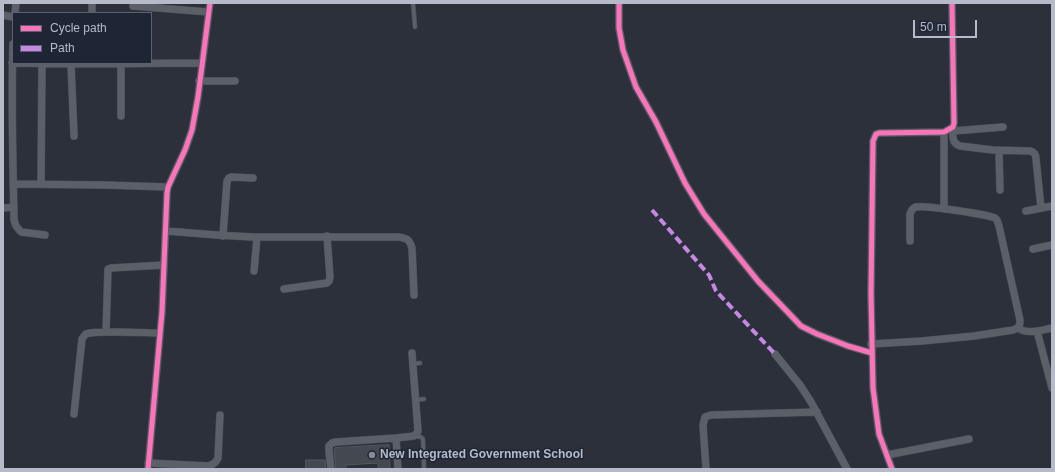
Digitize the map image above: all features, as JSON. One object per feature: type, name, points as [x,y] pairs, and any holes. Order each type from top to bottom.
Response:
[{"type":"street","points":[[210,3],[192,130],[186,150],[168,187],[167,193],[160,333],[148,466],[213,465],[218,458],[220,415]]},
{"type":"street","points":[[619,3],[619,28],[623,50],[636,87],[656,122],[685,183],[704,214],[758,281],[800,326],[817,334],[872,353]]},
{"type":"street","points":[[952,3],[953,139],[956,144],[960,146],[1033,152],[1036,155],[1041,208]]},
{"type":"street","points":[[133,6],[208,12]]},
{"type":"street","points":[[12,63],[14,220],[21,232],[45,235]]},
{"type":"street","points":[[152,63],[201,63]]},
{"type":"street","points":[[40,184],[42,64],[71,64],[74,136]]},
{"type":"street","points":[[121,64],[121,116]]},
{"type":"street","points":[[199,81],[235,81]]},
{"type":"street","points":[[892,469],[879,434],[872,388],[870,294],[873,141],[876,134],[879,133],[944,132],[953,129],[1003,128]]},
{"type":"street","points":[[944,132],[944,209]]},
{"type":"street","points":[[999,150],[1000,190]]},
{"type":"street","points":[[223,236],[229,178],[253,178]]},
{"type":"street","points":[[13,184],[168,187]]},
{"type":"street","points":[[1026,211],[1052,206]]},
{"type":"street","points":[[3,208],[14,207]]},
{"type":"street","points":[[871,344],[937,340],[982,335],[1013,330],[1020,326],[1020,320],[998,220],[992,217],[944,209],[917,207],[913,209],[910,214],[910,241]]},
{"type":"street","points":[[166,231],[223,236],[257,237],[327,236],[407,238],[412,248],[414,295]]},
{"type":"street","points":[[284,288],[327,283],[329,281],[327,236]]},
{"type":"street","points":[[254,271],[257,237]]},
{"type":"street","points":[[1034,249],[1052,245]]},
{"type":"street","points":[[106,332],[108,269],[164,265]]},
{"type":"street","points":[[1018,328],[1023,332],[1052,328]]},
{"type":"street","points":[[1037,331],[1052,388]]},
{"type":"street","points":[[74,414],[82,339],[85,334],[106,332],[160,333]]},
{"type":"street","points":[[330,469],[329,446],[332,443],[396,438],[414,436],[416,434],[418,431],[415,400],[416,364],[412,353]]},
{"type":"street","points":[[775,354],[800,385],[811,402],[846,469]]},
{"type":"street","points":[[706,469],[703,425],[705,417],[711,415],[817,412]]},
{"type":"street","points":[[396,438],[398,469]]},
{"type":"street","points":[[887,455],[969,439]]},
{"type":"lane","points":[[413,3],[415,27]]},
{"type":"lane","points":[[415,400],[424,399]]},
{"type":"lane","points":[[414,436],[421,437],[423,439],[424,469]]},
{"type":"building","name":"New Integrated Government School","points":[[389,445],[390,469],[378,469],[378,463],[346,465],[346,469],[336,469],[335,448]]},
{"type":"building","points":[[306,460],[325,460],[326,469],[306,469]]},
{"type":"marked path","points":[[652,210],[709,275],[716,291],[775,354]]},
{"type":"cycle path","points":[[148,469],[162,312],[167,193],[168,187],[185,150],[192,130],[198,97],[210,3]]},
{"type":"cycle path","points":[[619,3],[619,28],[623,50],[636,87],[656,122],[685,183],[704,214],[758,281],[801,326],[848,346],[872,353]]},
{"type":"cycle path","points":[[892,469],[879,434],[873,388],[871,294],[873,141],[876,134],[879,133],[944,132],[953,127],[952,3]]},
{"type":"place","name":"New Integrated Government School","points":[[372,455]]}]
